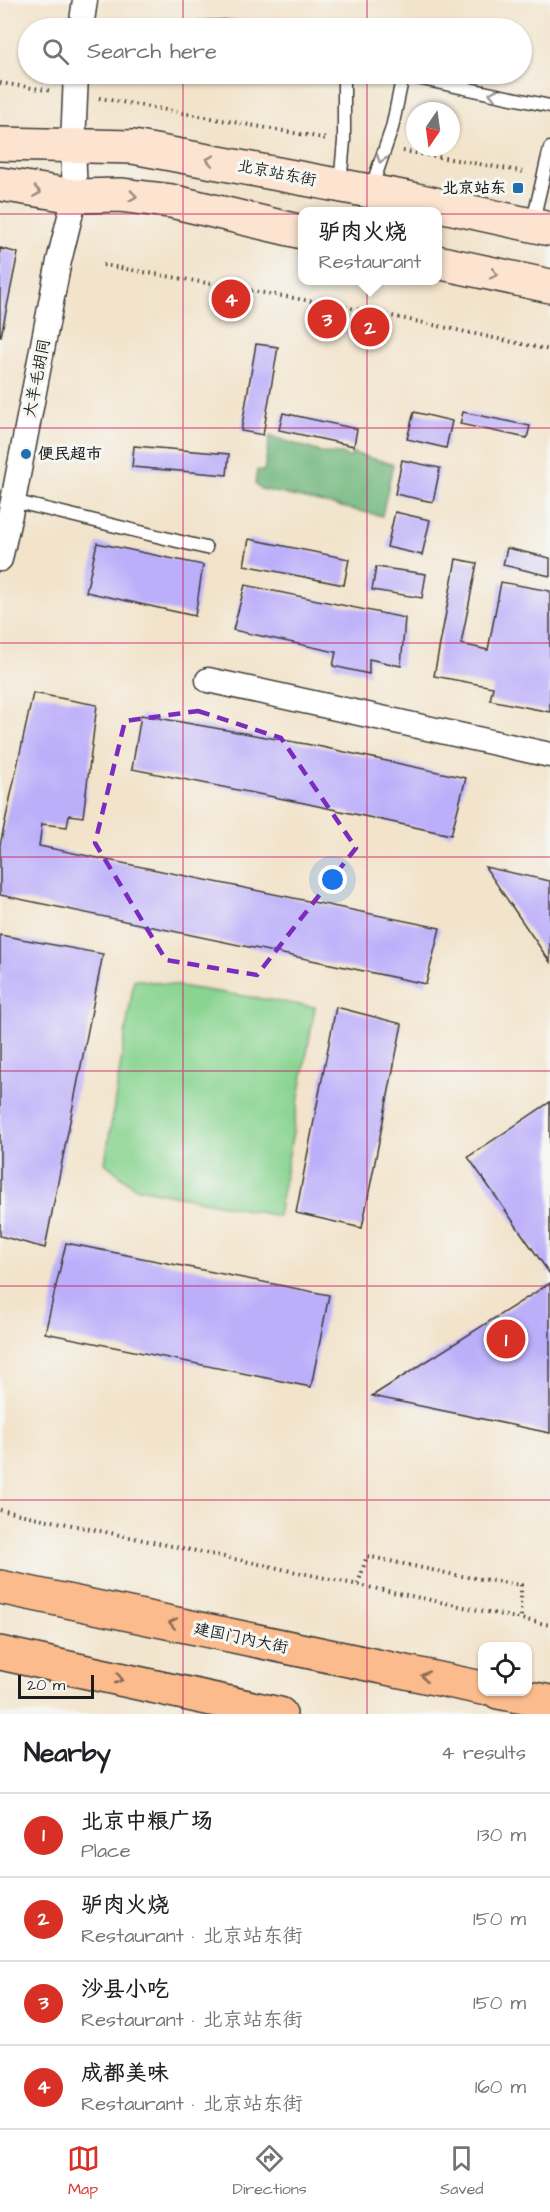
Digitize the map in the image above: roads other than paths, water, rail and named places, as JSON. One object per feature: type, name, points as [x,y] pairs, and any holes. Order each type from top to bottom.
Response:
[{"type":"highway","name":"建国门内大街","points":[[0,1587],[478,1687]]},
{"type":"highway","points":[[0,1653],[209,1707],[280,1714]]},
{"type":"highway","points":[[519,1696],[550,1702]]},
{"type":"main road","name":"北京站东街","points":[[0,144],[46,147],[73,145],[133,147],[355,188],[541,227]]},
{"type":"main road","points":[[0,184],[75,196],[120,195],[171,201],[298,230]]},
{"type":"main road","points":[[442,263],[550,286]]},
{"type":"street","points":[[82,18],[85,0]]},
{"type":"street","points":[[73,145],[76,84]]},
{"type":"street","name":"大羊毛胡同","points":[[0,559],[59,261],[75,196],[73,145]]},
{"type":"street","points":[[208,680],[550,755]]},
{"type":"lane","points":[[344,84],[344,141],[355,188]]},
{"type":"lane","points":[[355,188],[385,148],[392,128],[401,84]]},
{"type":"lane","points":[[446,84],[550,106]]},
{"type":"lane","points":[[541,227],[543,176],[550,148]]},
{"type":"lane","points":[[13,501],[206,548]]},
{"type":"place","name":"北京站东","points":[[518,188]]},
{"type":"place","name":"成都美味","points":[[231,299]]},
{"type":"place","name":"沙县小吃","points":[[327,319]]},
{"type":"place","name":"驴肉火烧","points":[[370,327]]},
{"type":"place","name":"便民超市","points":[[26,454]]},
{"type":"place","name":"北京中粮广场","points":[[506,1339]]}]
